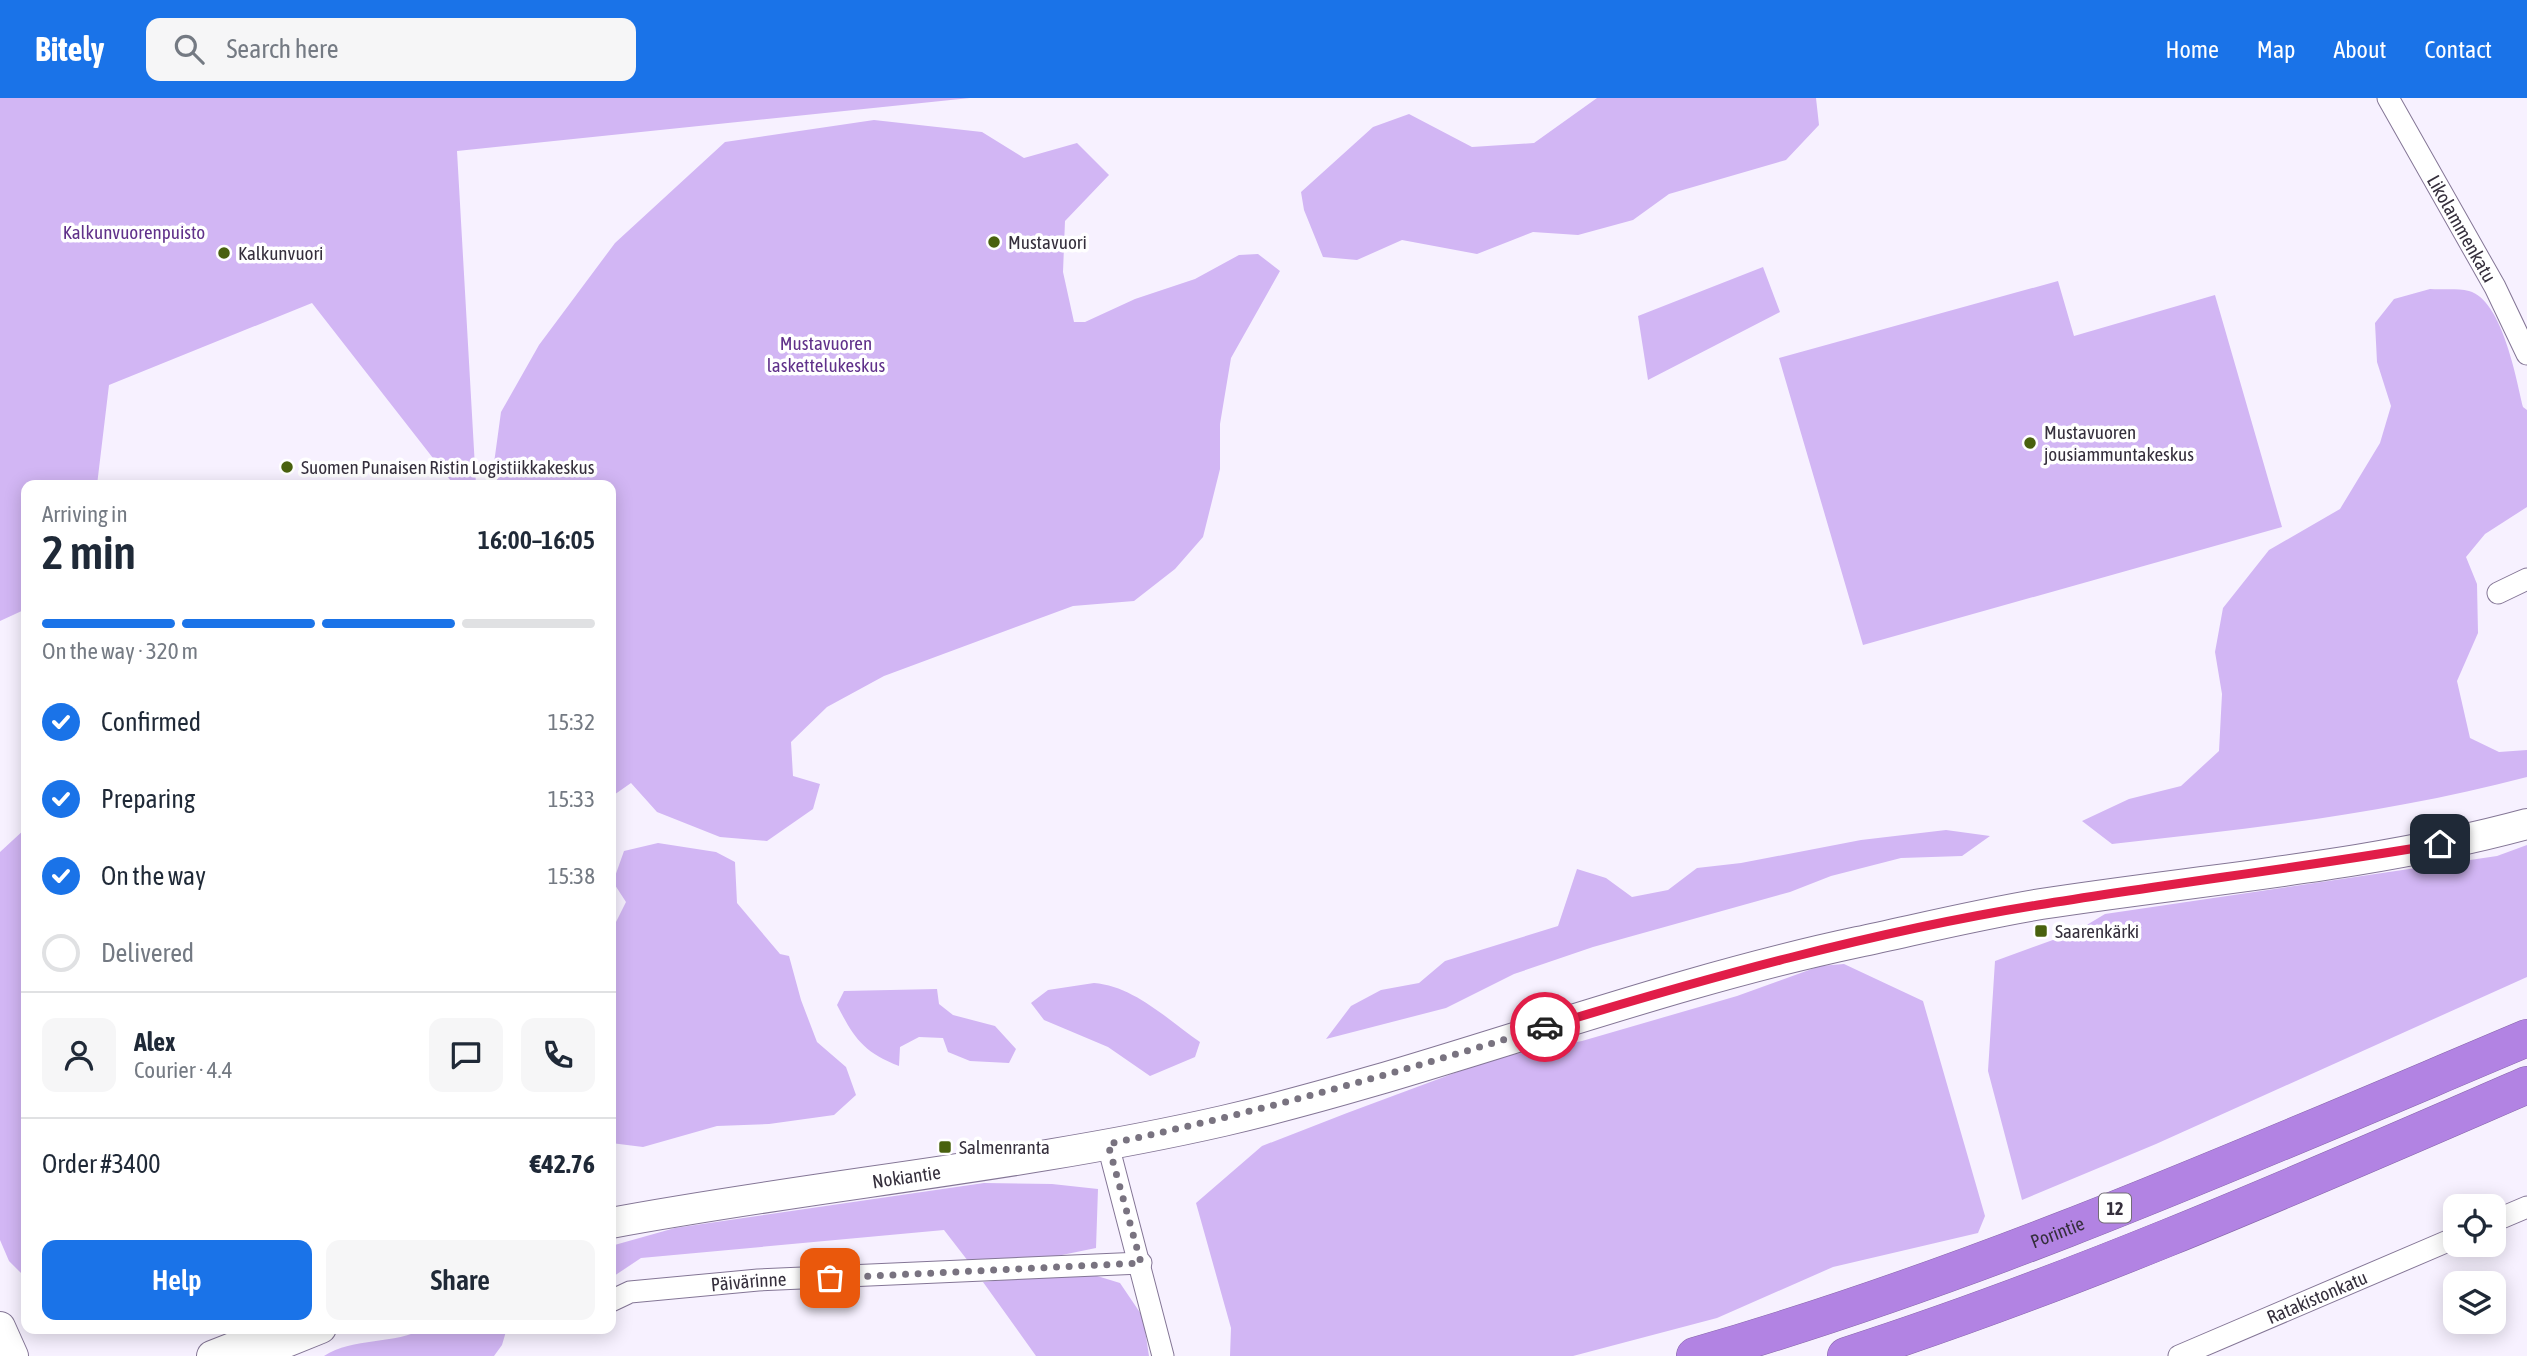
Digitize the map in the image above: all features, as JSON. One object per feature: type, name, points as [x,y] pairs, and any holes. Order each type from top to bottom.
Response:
[{"type":"highway","name":"Porintie","points":[[1695,1356],[1865,1302],[2033,1242],[2527,1038]]},
{"type":"highway","name":"12","points":[[1846,1356],[2048,1285],[2252,1203],[2527,1086]]},
{"type":"main road","name":"Nokiantie","points":[[616,1222],[677,1210],[1108,1144],[1225,1120],[1328,1093],[1680,985],[1824,950],[2036,905],[2310,866],[2440,844],[2527,824]]},
{"type":"main road","name":"Nokiantie","points":[[616,1230],[677,1210]]},
{"type":"main road","points":[[0,1327],[13,1356]]},
{"type":"main road","points":[[212,1356],[268,1334]]},
{"type":"main road","points":[[251,1356],[306,1334]]},
{"type":"street","name":"Likolammenkatu","points":[[2392,100],[2496,287],[2527,354]]},
{"type":"street","points":[[2498,593],[2527,579]]},
{"type":"street","points":[[1108,1144],[1163,1356]]},
{"type":"street","points":[[2506,1216],[2527,1207]]},
{"type":"street","name":"Ratakistonkatu","points":[[2179,1356],[2443,1243]]},
{"type":"street","name":"Päivärinne","points":[[616,1299],[630,1292],[758,1280],[1141,1263]]},
{"type":"green space","name":"Kalkunvuorenpuisto","points":[[0,98],[970,98],[457,151],[476,480],[450,480],[312,303],[109,385],[98,480],[21,480],[21,611],[0,621]]},
{"type":"green space","points":[[1597,98],[1816,98],[1819,125],[1786,160],[1669,194],[1633,220],[1578,235],[1533,232],[1477,254],[1402,240],[1357,260],[1323,257],[1304,210],[1301,192],[1373,127],[1409,114],[1472,147],[1534,143]]},
{"type":"green space","name":"Mustavuoren laskettelukeskus","points":[[874,120],[982,132],[1024,158],[1077,143],[1109,175],[1065,221],[1063,272],[1074,322],[1085,322],[1135,299],[1195,279],[1239,255],[1258,254],[1280,271],[1231,358],[1220,424],[1220,469],[1203,537],[1175,569],[1134,601],[1073,606],[884,676],[827,707],[791,742],[793,776],[820,784],[813,809],[767,841],[720,837],[657,812],[631,783],[616,794],[616,480],[492,480],[501,412],[539,345],[615,243],[725,142]]},
{"type":"green space","points":[[1763,267],[1780,312],[1648,380],[1638,316]]},
{"type":"green space","name":"Mustavuoren jousiammuntakeskus","points":[[2058,281],[2074,336],[2215,295],[2282,527],[1863,645],[1779,358]]},
{"type":"green space","points":[[2430,289],[2469,291],[2481,297],[2499,324],[2506,341],[2523,407],[2527,410],[2527,507],[2485,534],[2466,557],[2477,584],[2478,633],[2457,681],[2470,738],[2499,752],[2527,750],[2527,777],[2372,810],[2269,826],[2112,844],[2082,821],[2129,799],[2181,786],[2219,751],[2222,694],[2215,652],[2223,608],[2269,550],[2340,509],[2380,443],[2391,406],[2377,362],[2375,323],[2394,299]]},
{"type":"green space","points":[[1946,830],[1990,836],[1962,856],[1901,858],[1831,876],[1790,892],[1593,947],[1514,974],[1446,1008],[1326,1039],[1351,1006],[1381,990],[1419,983],[1445,961],[1558,926],[1577,869],[1606,878],[1632,897],[1668,890],[1697,868],[1741,863],[1861,840]]},
{"type":"green space","points":[[21,833],[21,1273],[9,1261],[0,1240],[0,852]]},
{"type":"green space","points":[[658,843],[716,852],[735,862],[737,903],[780,954],[789,956],[801,1000],[817,1042],[846,1067],[856,1095],[834,1115],[769,1124],[717,1126],[643,1147],[616,1144],[616,922],[626,902],[616,887],[616,874],[624,851]]},
{"type":"green space","points":[[2527,845],[2527,977],[2156,1144],[2022,1200],[1988,1071],[1995,961],[2075,932],[2105,914],[2497,856]]},
{"type":"green space","points":[[1844,964],[1923,1001],[1985,1216],[1978,1233],[1833,1267],[1717,1318],[1573,1356],[1230,1356],[1231,1328],[1196,1203],[1262,1146],[1495,1058],[1582,1041],[1737,996],[1820,966]]},
{"type":"green space","points":[[1094,983],[1123,990],[1163,1014],[1200,1042],[1195,1057],[1150,1076],[1108,1047],[1044,1020],[1031,1003],[1048,990]]},
{"type":"green space","points":[[937,989],[939,1004],[953,1015],[995,1026],[1016,1049],[1009,1063],[970,1061],[948,1052],[943,1038],[919,1037],[900,1047],[899,1066],[861,1043],[837,1005],[844,991]]},
{"type":"green space","points":[[984,1183],[1052,1184],[1098,1189],[1096,1248],[1057,1256],[968,1261],[944,1230],[641,1258],[616,1275],[616,1245],[675,1228]]},
{"type":"green space","points":[[1084,1272],[1120,1283],[1143,1317],[1149,1356],[1036,1356],[983,1282]]},
{"type":"green space","points":[[410,1334],[505,1334],[502,1345],[494,1356],[324,1356],[348,1346]]},
{"type":"way so far","points":[[830,1278],[1141,1263],[1108,1144],[1225,1120],[1328,1093],[1545,1027]]},
{"type":"place","name":"Mustavuori","points":[[994,242]]},
{"type":"place","name":"Kalkunvuori","points":[[224,253]]},
{"type":"place","name":"Mustavuoren jousiammuntakeskus","points":[[2030,443]]},
{"type":"place","name":"Suomen Punaisen Ristin Logistiikkakeskus","points":[[287,467]]},
{"type":"place","name":"Saarenkärki","points":[[2041,931]]},
{"type":"place","name":"Salmenranta","points":[[945,1147]]},
{"type":"route","points":[[1545,1027],[1680,985],[1752,967],[2036,905],[2310,866],[2440,844]]}]
